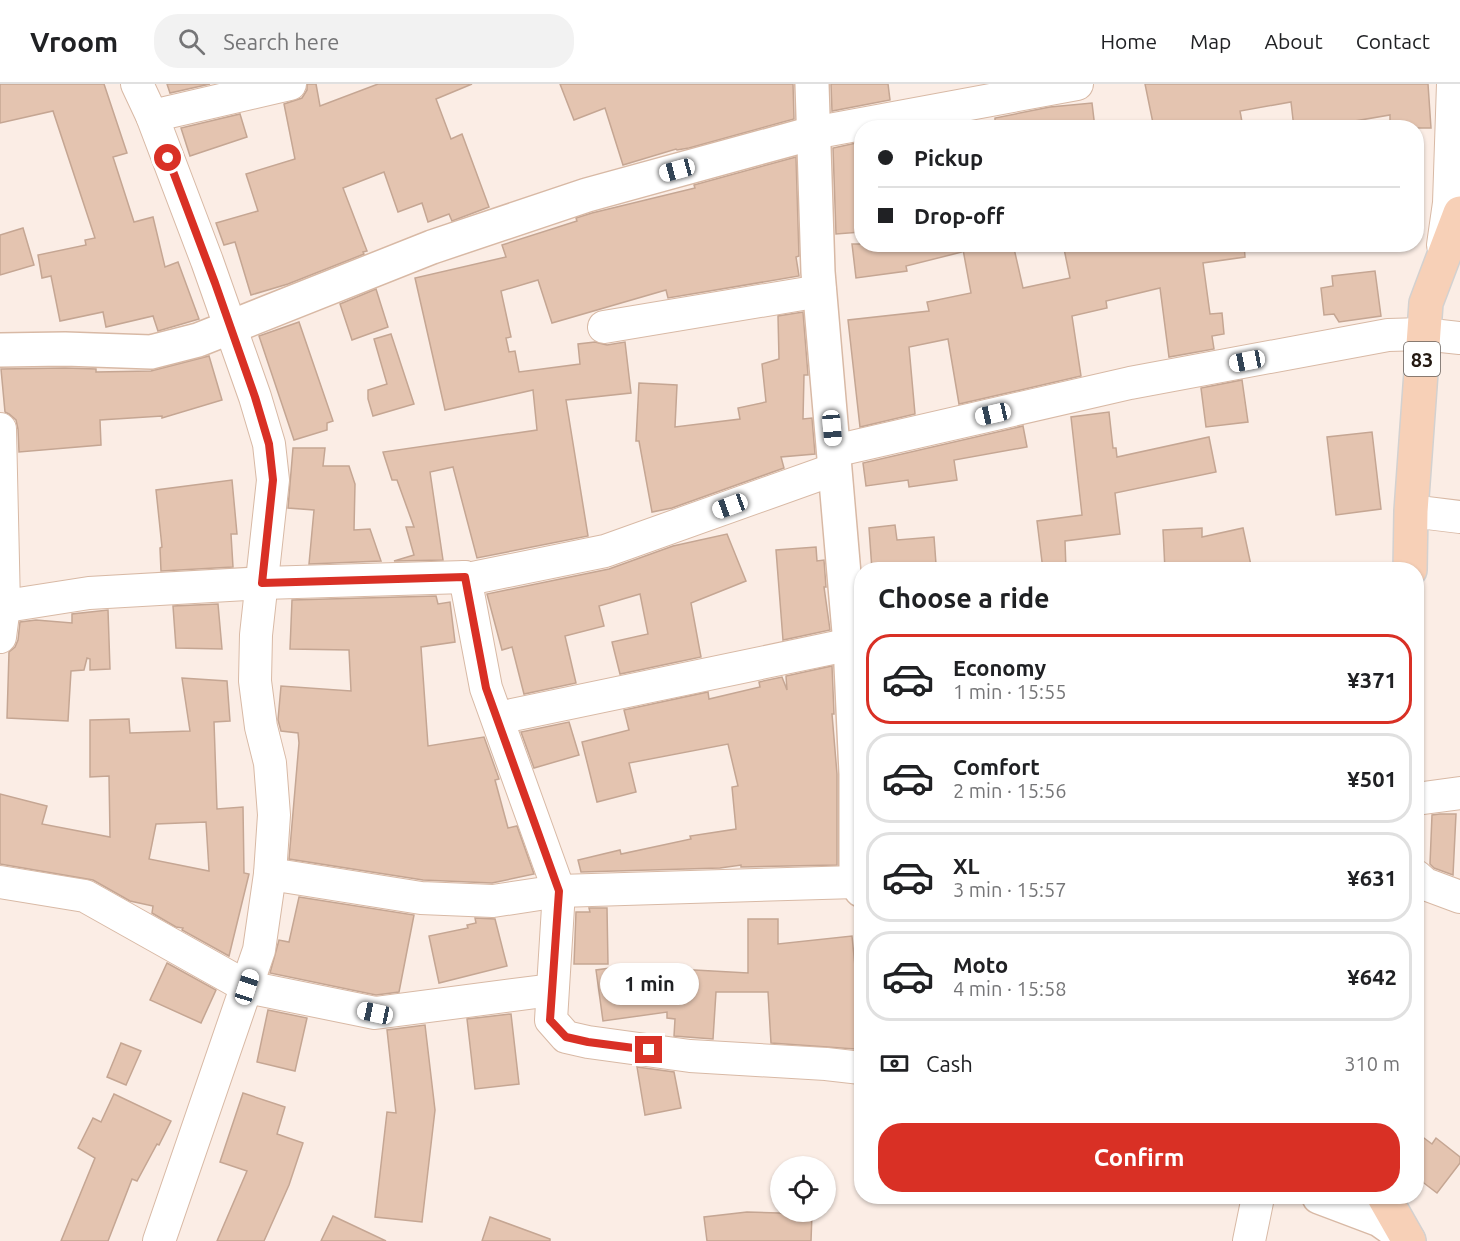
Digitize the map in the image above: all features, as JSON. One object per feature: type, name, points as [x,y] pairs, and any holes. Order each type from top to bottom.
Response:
[{"type":"main road","name":"83","points":[[1410,562],[1411,511],[1426,303],[1460,213]]},
{"type":"main road","points":[[1388,1204],[1408,1240]]},
{"type":"street","points":[[137,84],[152,116],[230,326],[269,444],[273,480],[256,635],[255,681],[261,727],[270,763],[274,815],[270,874],[259,950],[159,1241]]},
{"type":"street","points":[[152,116],[290,84]]},
{"type":"street","points":[[812,84],[820,291],[834,460],[854,626]]},
{"type":"street","points":[[883,120],[1077,84]]},
{"type":"street","points":[[1442,260],[1449,203],[1453,84]]},
{"type":"street","points":[[0,350],[65,349],[151,352],[198,340],[432,247],[587,195],[813,133],[854,125]]},
{"type":"street","points":[[604,327],[820,291]]},
{"type":"street","points":[[2,606],[89,593],[262,583],[465,577],[468,579],[605,551],[834,460],[1130,383],[1388,335],[1423,334],[1460,338]]},
{"type":"street","points":[[0,429],[2,606],[0,637]]},
{"type":"street","points":[[1411,511],[1460,517]]},
{"type":"street","points":[[465,577],[486,688],[559,891],[550,1020],[566,1037],[588,1042],[690,1056],[854,1067]]},
{"type":"street","points":[[498,718],[854,643]]},
{"type":"street","points":[[1424,798],[1460,793]]},
{"type":"street","points":[[270,874],[421,898],[493,901],[559,891],[854,886]]},
{"type":"street","points":[[0,882],[85,896],[247,987],[375,1013],[552,990]]},
{"type":"street","points":[[1424,883],[1460,897]]},
{"type":"street","points":[[1249,1241],[1257,1204]]},
{"type":"street","points":[[1338,1204],[1380,1220],[1408,1240]]},
{"type":"building","points":[[0,84],[104,84],[127,153],[113,157],[134,222],[153,217],[165,267],[178,262],[199,319],[158,331],[153,316],[106,327],[103,312],[60,321],[51,276],[42,278],[38,255],[86,245],[85,240],[95,238],[53,111],[0,123]]},
{"type":"building","points":[[167,84],[210,84],[170,93]]},
{"type":"building","points":[[307,84],[316,84],[320,106],[378,84],[472,84],[436,99],[451,139],[462,134],[489,207],[452,221],[449,214],[428,222],[422,203],[398,212],[384,172],[343,188],[367,251],[363,252],[364,254],[288,284],[251,295],[235,242],[224,245],[216,223],[258,211],[246,174],[295,159],[284,104],[302,98],[307,90]]},
{"type":"building","points":[[560,84],[793,84],[794,119],[623,165],[605,108],[574,120]]},
{"type":"building","points":[[831,84],[888,84],[890,100],[832,111]]},
{"type":"building","points":[[1145,84],[1428,84],[1431,128],[1424,128],[1424,120],[1390,120],[1390,115],[1361,120],[1293,120],[1291,102],[1240,111],[1242,120],[1152,120]]},
{"type":"building","points":[[1092,103],[1094,120],[995,120],[995,118],[1050,107]]},
{"type":"building","points":[[240,114],[247,137],[190,156],[181,128]]},
{"type":"building","points":[[854,144],[854,233],[836,234],[833,148]]},
{"type":"building","points":[[796,157],[799,256],[796,257],[799,276],[668,298],[666,290],[552,323],[538,280],[501,291],[511,337],[506,338],[509,352],[515,351],[519,372],[580,364],[578,344],[595,342],[607,345],[625,342],[631,393],[566,400],[588,536],[477,558],[453,467],[430,472],[443,560],[394,561],[414,555],[406,527],[414,527],[397,480],[392,480],[383,452],[537,430],[533,390],[445,410],[415,278],[506,257],[502,245],[577,221],[576,218],[695,188],[694,185]]},
{"type":"building","points":[[23,228],[34,265],[0,275],[0,235]]},
{"type":"building","points":[[852,244],[854,244],[854,252],[962,252],[906,266],[907,271],[856,278]]},
{"type":"building","points":[[963,252],[1015,252],[1023,288],[1070,278],[1065,252],[1245,252],[1245,257],[1203,263],[1210,314],[1222,313],[1224,334],[1212,336],[1214,349],[1169,357],[1160,288],[1106,301],[1107,308],[1072,316],[1081,376],[959,404],[948,339],[909,347],[915,414],[860,427],[848,320],[929,311],[927,302],[971,293]]},
{"type":"building","points":[[1375,271],[1381,316],[1339,322],[1334,314],[1324,315],[1321,288],[1333,286],[1332,276]]},
{"type":"building","points":[[376,289],[388,327],[352,340],[340,304]]},
{"type":"building","points":[[803,312],[808,375],[804,375],[803,419],[812,418],[815,454],[781,457],[784,468],[672,508],[652,512],[639,441],[636,441],[639,383],[677,385],[675,427],[740,419],[738,408],[766,402],[762,364],[779,359],[778,316]]},
{"type":"building","points":[[299,322],[333,421],[327,423],[327,430],[294,440],[259,336]]},
{"type":"building","points":[[391,334],[414,404],[373,416],[368,390],[387,384],[374,339]]},
{"type":"building","points":[[209,356],[222,400],[162,418],[162,416],[100,420],[101,445],[19,452],[16,420],[5,412],[1,369],[65,368],[96,369],[96,372],[151,371]]},
{"type":"building","points":[[1242,380],[1248,422],[1206,427],[1201,388]]},
{"type":"building","points":[[1109,412],[1113,448],[1116,448],[1117,457],[1209,437],[1216,472],[1115,493],[1120,534],[1065,541],[1066,562],[1042,562],[1037,521],[1082,515],[1071,417]]},
{"type":"building","points":[[1023,426],[1027,447],[954,460],[957,480],[909,487],[908,480],[866,486],[863,463]]},
{"type":"building","points":[[1372,432],[1381,509],[1336,515],[1327,437]]},
{"type":"building","points":[[293,448],[325,448],[323,466],[349,466],[355,484],[354,530],[370,529],[381,561],[309,564],[314,510],[288,508]]},
{"type":"building","points":[[232,480],[237,534],[231,534],[233,567],[161,571],[160,548],[162,547],[156,490]]},
{"type":"building","points":[[895,525],[897,540],[934,537],[936,562],[871,562],[869,528]]},
{"type":"building","points":[[1202,528],[1202,537],[1243,528],[1250,562],[1165,562],[1163,530]]},
{"type":"building","points":[[727,534],[746,581],[691,603],[701,657],[620,674],[612,642],[648,634],[640,594],[599,606],[604,626],[565,636],[576,683],[524,694],[512,647],[502,650],[487,594],[609,569],[673,546]]},
{"type":"building","points":[[816,547],[817,561],[824,560],[826,587],[824,587],[830,630],[783,640],[776,550]]},
{"type":"building","points":[[436,596],[438,604],[450,602],[455,642],[421,647],[428,746],[484,737],[499,779],[495,780],[508,828],[517,826],[534,874],[492,883],[423,880],[289,859],[299,743],[298,733],[281,731],[278,720],[281,686],[351,691],[349,650],[290,649],[292,600]]},
{"type":"building","points":[[218,604],[222,649],[176,648],[173,606]]},
{"type":"building","points":[[108,610],[110,669],[90,670],[90,659],[87,658],[84,670],[71,671],[68,721],[7,718],[9,652],[18,640],[20,622],[36,620],[72,623],[72,614]]},
{"type":"building","points":[[832,666],[834,714],[832,714],[837,774],[837,865],[741,867],[741,865],[720,868],[581,872],[578,860],[620,850],[621,854],[691,839],[690,836],[736,829],[732,787],[738,786],[728,744],[629,763],[636,792],[597,802],[582,742],[629,730],[624,710],[708,692],[709,699],[760,687],[759,682],[782,677],[787,690],[786,676]]},
{"type":"building","points":[[182,678],[227,681],[230,721],[214,722],[217,809],[243,807],[244,873],[249,874],[229,956],[182,930],[183,928],[176,927],[152,913],[153,906],[130,901],[93,880],[0,864],[0,794],[47,806],[42,824],[110,837],[109,776],[90,777],[90,720],[129,719],[130,733],[190,731]],"holes":[[[206,822],[209,871],[149,859],[156,824]]]},
{"type":"building","points":[[569,722],[579,755],[534,768],[521,732]]},
{"type":"building","points":[[1456,814],[1453,875],[1434,868],[1430,864],[1432,815]]},
{"type":"building","points":[[299,897],[414,915],[399,992],[376,995],[270,973],[279,940],[289,942]]},
{"type":"building","points":[[589,908],[607,908],[608,964],[574,964],[576,912],[590,912]]},
{"type":"building","points":[[475,918],[495,919],[507,966],[439,983],[429,936],[468,928],[467,925],[476,923]]},
{"type":"building","points":[[748,919],[778,919],[778,944],[852,936],[854,1049],[771,1043],[768,992],[716,992],[713,1039],[674,1036],[675,1019],[667,1018],[667,1012],[603,1021],[596,970],[640,964],[641,967],[748,973]]},
{"type":"building","points":[[167,963],[216,990],[201,1023],[150,1000]]},
{"type":"building","points":[[268,1010],[307,1018],[295,1071],[257,1062]]},
{"type":"building","points":[[511,1014],[519,1084],[475,1089],[467,1019]]},
{"type":"building","points":[[425,1025],[435,1110],[422,1222],[375,1217],[387,1112],[396,1113],[387,1030]]},
{"type":"building","points":[[121,1043],[141,1051],[126,1085],[107,1077]]},
{"type":"building","points":[[637,1067],[674,1072],[681,1108],[645,1115]]},
{"type":"building","points":[[243,1093],[285,1107],[277,1134],[303,1143],[289,1185],[264,1241],[217,1241],[247,1171],[220,1162]]},
{"type":"building","points":[[114,1094],[171,1121],[137,1181],[132,1179],[108,1241],[61,1241],[95,1158],[78,1148],[93,1118],[101,1122]]},
{"type":"building","points":[[1424,1138],[1432,1144],[1436,1138],[1460,1157],[1460,1163],[1437,1193],[1424,1183]]},
{"type":"building","points":[[747,1212],[770,1213],[770,1222],[812,1222],[811,1241],[707,1241],[704,1217]]},
{"type":"building","points":[[333,1216],[386,1241],[321,1241]]},
{"type":"building","points":[[490,1217],[550,1239],[550,1241],[482,1241]]},
{"type":"route","points":[[168,158],[215,283],[269,444],[273,480],[262,583],[465,577],[486,688],[559,891],[550,1020],[566,1037],[649,1050]]}]
